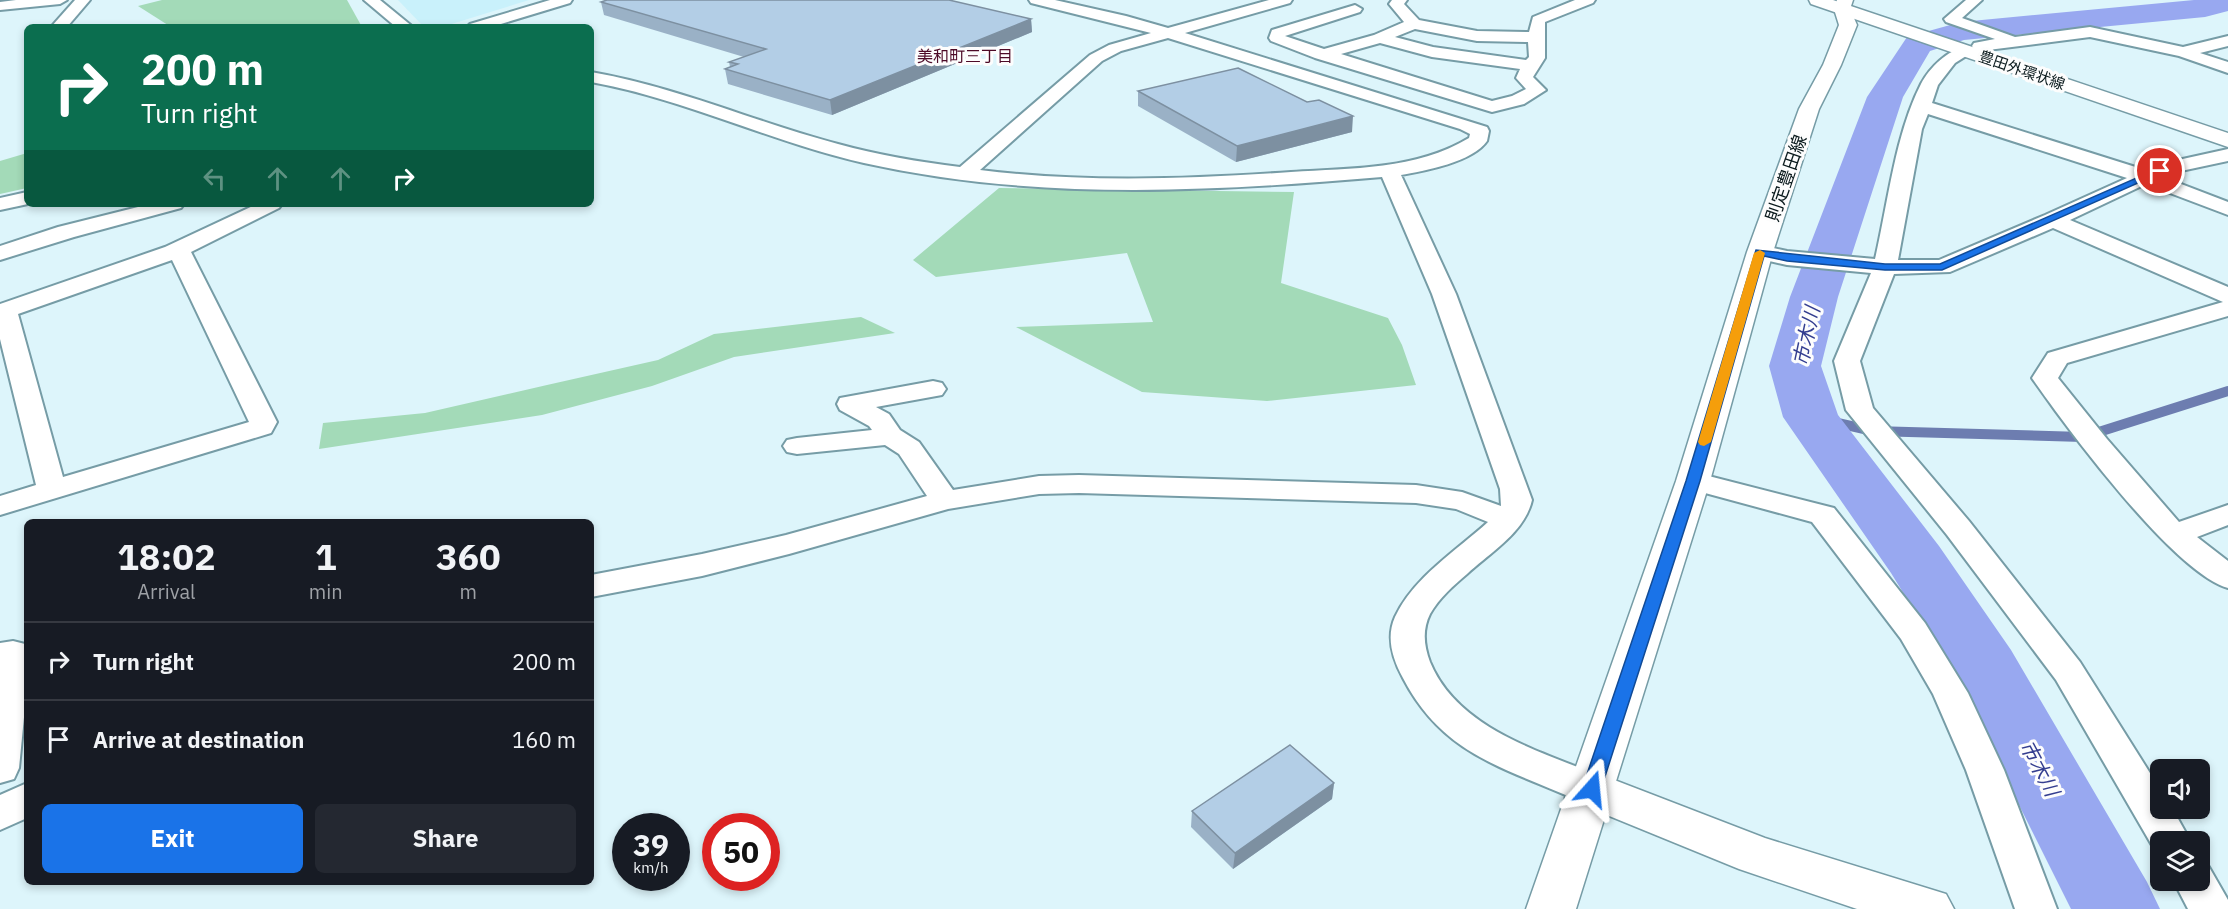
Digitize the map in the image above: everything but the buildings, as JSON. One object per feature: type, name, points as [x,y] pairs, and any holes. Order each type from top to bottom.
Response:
[{"type":"main road","name":"豊田外環状線","points":[[1838,2],[1920,30],[1966,42],[2228,132]]},
{"type":"main road","name":"則定豊田線","points":[[1551,909],[1693,481],[1773,255],[1809,109],[1832,65],[1848,25],[1838,2]]},
{"type":"main road","name":"豊田外環状線","points":[[1966,42],[2228,140]]},
{"type":"main road","points":[[1592,789],[1756,855],[1929,909]]},
{"type":"street","points":[[0,6],[60,0]]},
{"type":"street","points":[[62,24],[83,0]]},
{"type":"street","points":[[371,0],[401,24]]},
{"type":"street","points":[[485,24],[565,0]]},
{"type":"street","points":[[594,78],[634,84],[828,148],[890,163],[963,175],[1055,183],[1187,184],[1273,181],[1389,171],[1426,166],[1444,160],[1478,141],[1479,131],[1466,125],[1121,19],[1036,0]]},
{"type":"street","points":[[963,175],[1096,58],[1115,48],[1285,0]]},
{"type":"street","points":[[1400,0],[1396,4],[1414,24]]},
{"type":"street","points":[[1355,9],[1277,33],[1277,38],[1492,107],[1518,100],[1537,90],[1524,78],[1530,65],[1537,58],[1538,20],[1588,0]]},
{"type":"street","points":[[1966,42],[1951,19],[1975,0]]},
{"type":"street","points":[[1282,68],[1380,38],[1414,24],[1477,36],[1536,37]]},
{"type":"street","points":[[1966,42],[2015,41],[2090,32],[2183,52],[2228,68]]},
{"type":"street","points":[[2015,41],[1998,35],[1966,42],[1930,84],[1913,129],[1885,267],[1847,362],[1860,410],[1958,528],[2068,671],[2164,831]]},
{"type":"street","points":[[1380,38],[1432,52],[1530,65]]},
{"type":"street","points":[[2183,52],[2228,41]]},
{"type":"street","points":[[1922,106],[2145,177],[2228,209]]},
{"type":"street","points":[[1773,255],[1885,267],[1942,267],[2053,220],[2145,177],[2176,166],[2228,155]]},
{"type":"street","points":[[1389,171],[1444,294],[1517,500],[1509,520],[1432,591],[1418,607],[1408,628],[1410,655],[1424,685],[1435,701],[1462,729],[1479,740],[1592,789]]},
{"type":"street","points":[[0,204],[24,199]]},
{"type":"street","points":[[0,253],[66,232],[162,207]]},
{"type":"street","points":[[52,490],[3,311],[179,251],[223,231],[267,207]]},
{"type":"street","points":[[2053,220],[2228,296]]},
{"type":"street","points":[[0,506],[261,427],[263,422],[179,251]]},
{"type":"street","points":[[2228,308],[2057,358],[2045,378],[2174,535],[2228,576]]},
{"type":"street","points":[[933,389],[850,404],[879,420],[890,436],[909,448],[945,500]]},
{"type":"street","points":[[797,446],[890,436]]},
{"type":"street","points":[[1693,481],[1823,515],[1912,631],[1950,693],[1985,770],[2036,909]]},
{"type":"street","points":[[594,585],[702,565],[778,547],[945,500],[1039,485],[1079,484],[1416,494],[1462,501],[1509,520]]},
{"type":"street","points":[[2174,535],[2228,514]]},
{"type":"street","points":[[0,655],[13,653],[0,768]]},
{"type":"street","points":[[0,814],[24,802]]},
{"type":"street","points":[[2200,891],[2211,909]]},
{"type":"shaded area","points":[[398,0],[529,0],[451,24],[421,24]]},
{"type":"green space","points":[[162,0],[347,0],[360,24],[166,24],[138,6]]},
{"type":"green space","points":[[24,154],[24,189],[0,194],[0,161]]},
{"type":"green space","points":[[999,188],[1294,192],[1281,283],[1388,318],[1402,345],[1416,385],[1267,401],[1142,392],[1016,327],[1153,322],[1127,253],[936,277],[913,260]]},
{"type":"green space","points":[[861,317],[895,333],[734,357],[652,386],[542,415],[319,449],[323,423],[425,413],[658,360],[714,334]]},
{"type":"waterway","name":"市木川","points":[[2116,909],[1986,668],[1916,561],[1811,417],[1795,366],[1814,297],[1885,97],[1918,44],[1961,31],[2205,8],[2228,1]]},
{"type":"waterway","points":[[1811,417],[1873,431],[2083,437],[2228,391]]},
{"type":"slow traffic","points":[[1704,442],[1760,253]]},
{"type":"district","name":"美和町三丁目","points":[[965,56]]},
{"type":"route","points":[[1592,789],[1693,481],[1760,252],[1787,258],[1885,267],[1942,267],[2160,171]]}]
